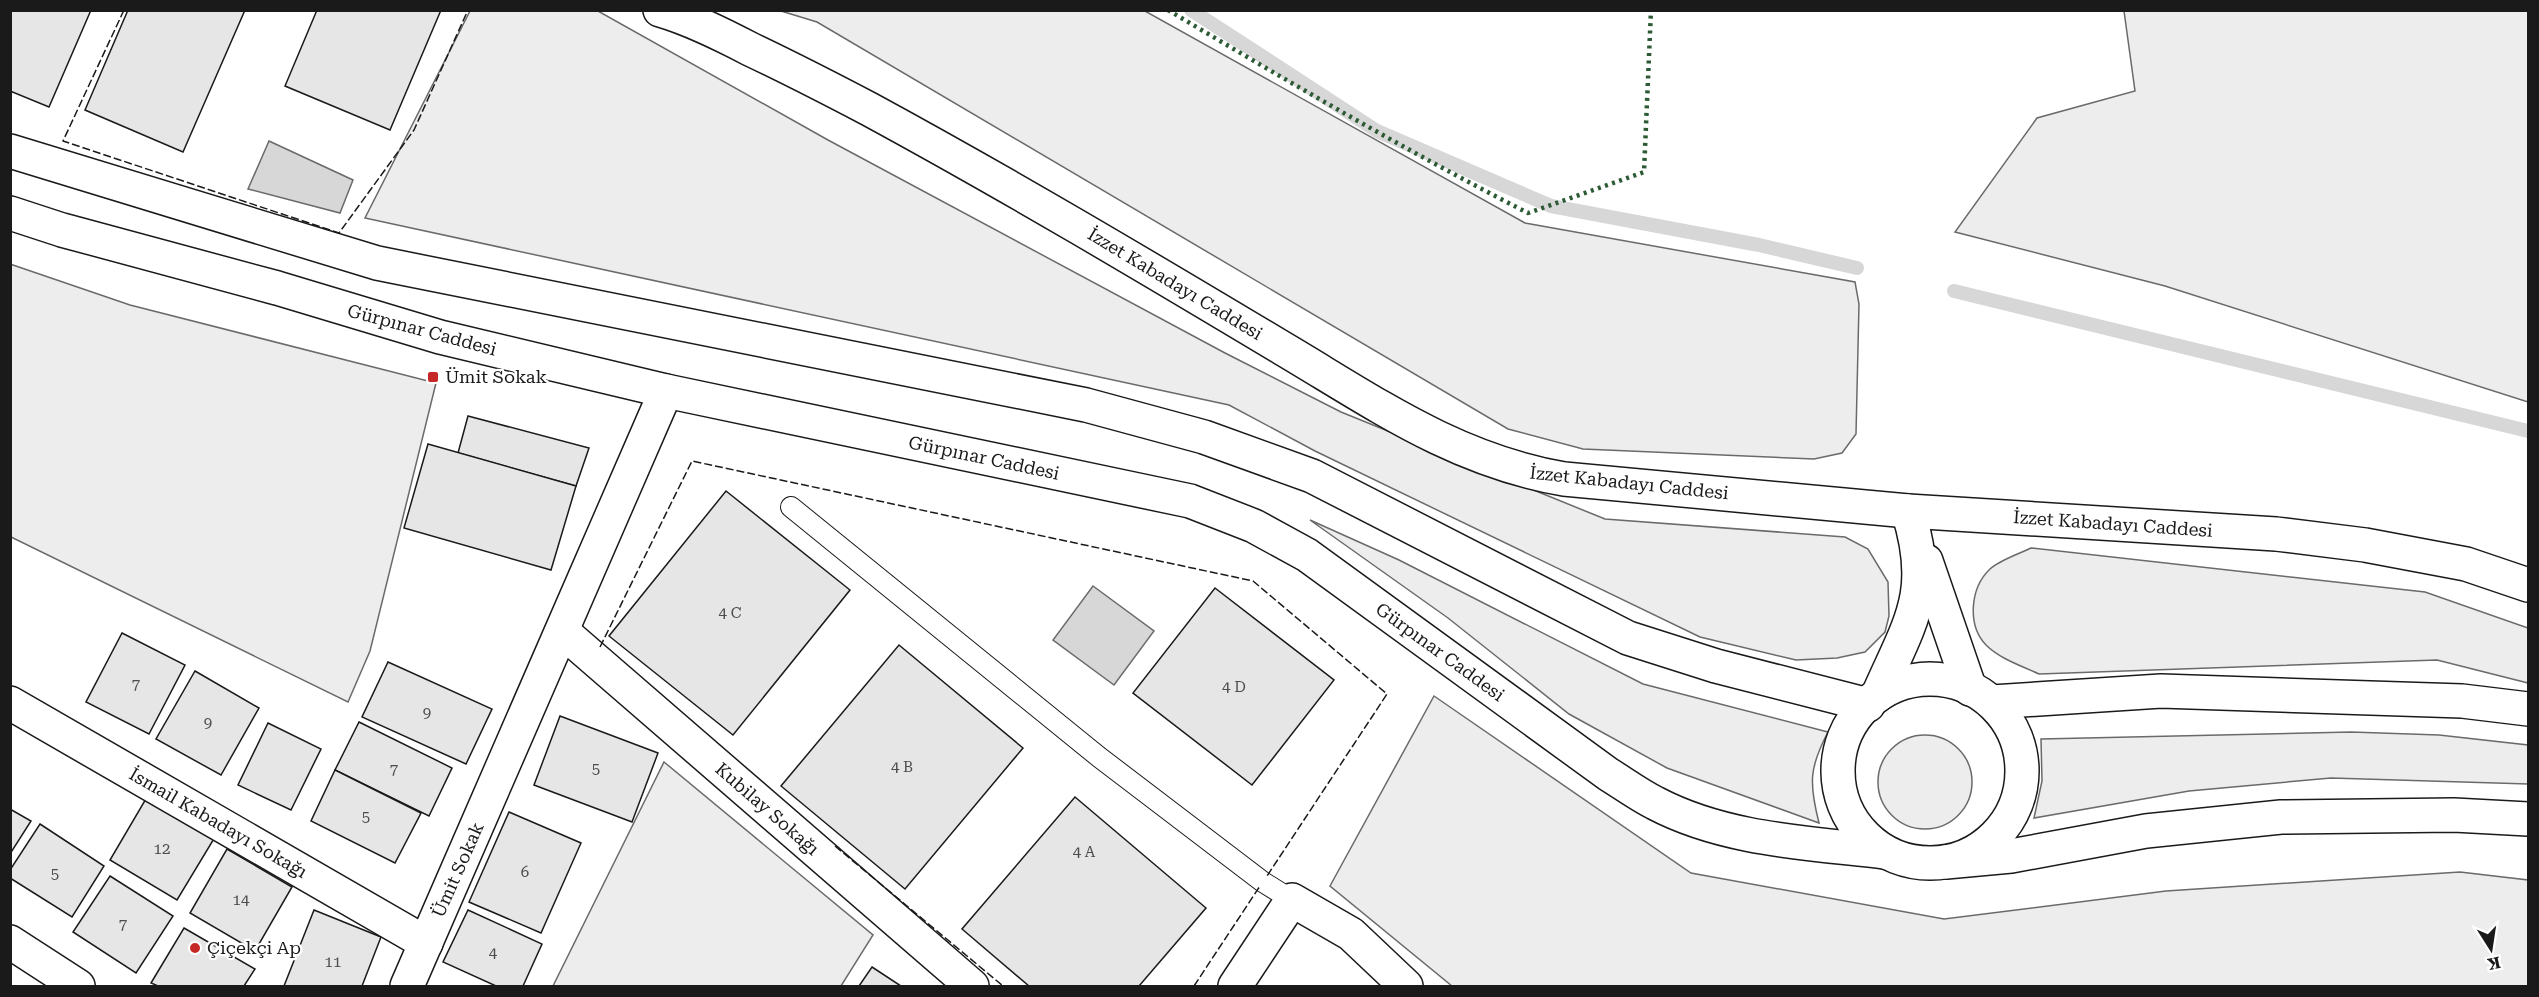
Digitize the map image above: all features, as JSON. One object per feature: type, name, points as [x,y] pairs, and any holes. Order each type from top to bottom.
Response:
[{"type":"main road","name":"İzzet Kabadayı Caddesi","points":[[660,10],[710,29],[933,144],[1047,207],[1406,422],[1483,459],[1525,472],[1564,479],[1908,511],[2276,534],[2366,545],[2466,564],[2529,585]]},
{"type":"main road","points":[[10,151],[377,263],[1086,405],[1204,437],[1312,476],[1628,638],[1716,666],[1873,700]]},
{"type":"main road","name":"Gürpınar Caddesi","points":[[10,213],[62,230],[277,288],[440,337],[666,391],[1190,501],[1244,522],[1307,555],[1608,774],[1657,804],[1710,824],[1761,837],[1885,852]]},
{"type":"main road","name":"Ümit Sokak","points":[[407,987],[666,391]]},
{"type":"main road","points":[[1908,511],[1981,695],[2010,725],[2020,752],[2022,782],[2014,810],[1998,834],[1974,852],[1946,862]]},
{"type":"main road","points":[[1873,700],[1914,618],[1921,578],[1917,538],[1908,511]]},
{"type":"main road","name":"Kubilay Sokağı","points":[[562,631],[972,987]]},
{"type":"main road","points":[[2529,709],[2462,701],[2160,691],[1981,695],[1939,679],[1907,682],[1873,700],[1855,716],[1841,745],[1837,776],[1844,807],[1861,833],[1885,852],[1915,863],[2011,856],[2145,831],[2281,817],[2454,815],[2529,819]]},
{"type":"main road","name":"İsmail Kabadayı Sokağı","points":[[10,703],[426,943]]},
{"type":"main road","points":[[1235,987],[1292,900],[1352,934],[1406,987]]},
{"type":"main road","points":[[10,942],[78,987]]},
{"type":"lane","points":[[791,507],[1099,757],[1263,882],[1292,900]]},
{"type":"shaded area","points":[[470,11],[598,11],[828,140],[1225,353],[1341,412],[1605,519],[1845,537],[1868,549],[1888,582],[1889,616],[1885,632],[1865,652],[1837,658],[1796,660],[1700,637],[1315,451],[1229,405],[365,218]]},
{"type":"shaded area","points":[[781,11],[1145,11],[1525,223],[1855,282],[1859,304],[1856,434],[1842,453],[1814,459],[1583,449],[1508,429],[817,22]]},
{"type":"shaded area","points":[[2124,11],[2528,11],[2528,402],[2165,286],[1955,232],[2037,118],[2135,91]]},
{"type":"shaded area","points":[[269,141],[353,180],[340,213],[248,189]]},
{"type":"shaded area","points":[[10,264],[130,305],[436,383],[370,651],[348,702],[11,537]]},
{"type":"shaded area","points":[[1310,520],[1399,560],[1643,684],[1828,732],[1814,766],[1812,786],[1819,823],[1667,768],[1569,714],[1448,618]]},
{"type":"shaded area","points":[[2031,548],[2425,592],[2528,628],[2528,683],[2437,660],[2039,674],[2011,662],[1986,645],[1976,627],[1973,607],[1978,586],[1990,569]]},
{"type":"shaded area","points":[[1093,586],[1154,631],[1114,685],[1053,640]]},
{"type":"shaded area","points":[[1434,696],[1691,873],[1944,919],[2166,891],[2460,872],[2528,880],[2528,986],[1452,986],[1330,886]]},
{"type":"shaded area","points":[[2351,732],[2439,735],[2528,745],[2528,784],[2331,778],[2189,791],[2034,818],[2042,781],[2041,739]]},
{"type":"shaded area","points":[[1925,735],[1943,739],[1958,749],[1968,764],[1972,782],[1968,800],[1958,815],[1943,825],[1925,829],[1907,825],[1892,815],[1882,800],[1878,782],[1882,764],[1892,749],[1907,739]]},
{"type":"shaded area","points":[[664,762],[873,935],[841,986],[553,986]]},
{"type":"building","points":[[10,10],[91,10],[49,107],[10,91]]},
{"type":"building","points":[[128,10],[245,10],[183,152],[85,110]]},
{"type":"building","points":[[317,10],[441,10],[390,130],[285,86]]},
{"type":"building","points":[[468,416],[589,448],[576,486],[458,453]]},
{"type":"building","points":[[428,444],[576,486],[551,570],[404,528]]},
{"type":"building","points":[[726,491],[850,590],[733,735],[609,636]]},
{"type":"building","points":[[1215,588],[1334,680],[1252,785],[1133,693]]},
{"type":"building","points":[[122,633],[185,665],[149,734],[86,702]]},
{"type":"building","points":[[899,645],[1023,748],[905,889],[781,786]]},
{"type":"building","points":[[388,662],[492,709],[466,764],[362,717]]},
{"type":"building","points":[[195,671],[259,708],[221,775],[156,739]]},
{"type":"building","points":[[560,716],[658,753],[632,822],[534,785]]},
{"type":"building","points":[[359,722],[452,768],[429,816],[335,770]]},
{"type":"building","points":[[268,723],[321,749],[291,810],[238,785]]},
{"type":"building","points":[[335,770],[421,813],[395,863],[311,821]]},
{"type":"building","points":[[147,797],[215,837],[177,900],[110,860]]},
{"type":"building","points":[[1075,797],[1206,908],[1139,986],[1029,986],[962,929]]},
{"type":"building","points":[[10,809],[31,821],[10,854]]},
{"type":"building","points":[[509,812],[581,843],[541,933],[469,902]]},
{"type":"building","points":[[40,824],[104,866],[72,917],[10,878],[10,870]]},
{"type":"building","points":[[227,849],[292,887],[255,951],[190,913]]},
{"type":"building","points":[[110,876],[173,916],[136,973],[73,932]]},
{"type":"building","points":[[314,910],[381,937],[362,986],[284,986]]},
{"type":"building","points":[[468,910],[542,944],[523,986],[496,986],[443,962]]},
{"type":"building","name":"Çiçekçi Ap","points":[[184,928],[255,969],[244,986],[158,986],[151,983]]},
{"type":"building","points":[[872,967],[901,986],[859,986]]},
{"type":"waterway","points":[[1191,10],[1377,131],[1551,206],[1759,245],[1857,268]]},
{"type":"waterway","points":[[1954,291],[2528,431]]},
{"type":"hedge","points":[[1168,10],[1346,114],[1528,213],[1644,172],[1651,10]]},
{"type":"fence","points":[[124,10],[63,141],[339,233],[414,130],[468,10]]},
{"type":"fence","points":[[600,647],[692,461],[1253,581],[1387,694],[1267,876]]},
{"type":"fence","points":[[835,846],[1003,986]]},
{"type":"fence","points":[[1194,986],[1260,886]]},
{"type":"place","name":"Ümit Sokak","points":[[433,377]]},
{"type":"place","name":"Çiçekçi Ap","points":[[195,948]]}]
